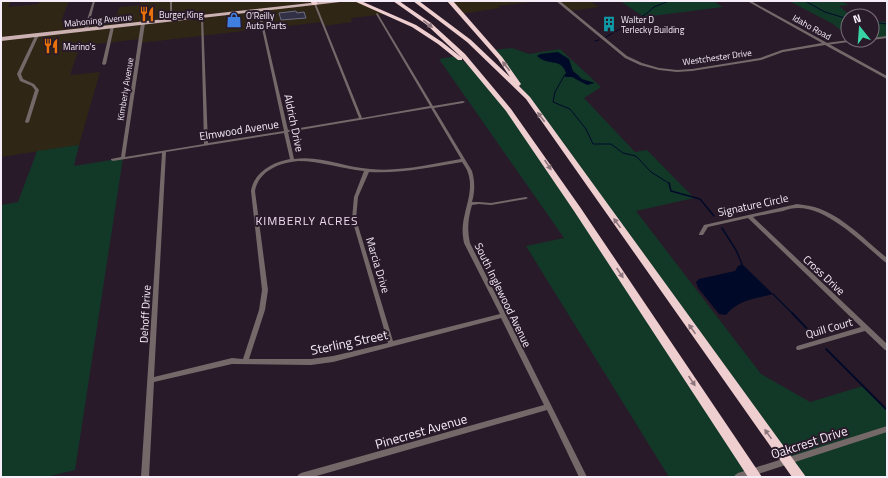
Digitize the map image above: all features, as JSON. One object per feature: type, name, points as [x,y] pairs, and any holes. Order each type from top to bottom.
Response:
[{"type":"highway","points":[[357,1],[417,28],[440,43],[480,75]]},
{"type":"highway","points":[[396,1],[446,38],[463,55],[509,110],[756,477]]},
{"type":"highway","points":[[416,1],[469,41],[528,98]]},
{"type":"highway","points":[[450,1],[503,61],[800,477]]},
{"type":"main road","name":"Mahoning Avenue","points":[[1,39],[259,10],[314,2],[340,1]]},
{"type":"street","points":[[86,30],[94,1]]},
{"type":"street","points":[[171,20],[172,1]]},
{"type":"street","name":"Westchester Drive","points":[[558,1],[626,57],[641,64],[659,69],[677,71],[692,70],[761,59],[777,52],[826,44]]},
{"type":"street","name":"Idaho Road","points":[[749,1],[887,78]]},
{"type":"street","points":[[314,2],[361,119]]},
{"type":"street","name":"Aldrich Drive","points":[[244,361],[262,310],[265,290],[254,185],[265,171],[279,163],[292,160],[259,10]]},
{"type":"street","name":"South Inglewood Avenue","points":[[377,14],[464,160],[472,180],[473,188],[464,224],[465,239],[583,477]]},
{"type":"street","points":[[202,16],[206,144]]},
{"type":"street","name":"Kimberly Avenue","points":[[123,158],[143,23]]},
{"type":"street","points":[[104,64],[112,26]]},
{"type":"street","points":[[27,122],[38,90],[33,85],[21,80],[19,74],[36,35]]},
{"type":"street","points":[[826,44],[840,42]]},
{"type":"street","name":"Elmwood Avenue","points":[[113,160],[463,102]]},
{"type":"street","name":"Dehoff Drive","points":[[145,477],[164,151]]},
{"type":"street","points":[[292,160],[310,159],[367,170],[407,170],[464,160]]},
{"type":"street","name":"Marcia Drive","points":[[367,170],[356,197],[354,219],[391,344]]},
{"type":"street","points":[[469,204],[491,204],[526,198]]},
{"type":"street","name":"Signature Circle","points":[[701,234],[706,226],[797,206],[814,207],[832,216],[887,261]]},
{"type":"street","name":"Cross Drive","points":[[749,216],[887,348]]},
{"type":"street","name":"Sterling Street","points":[[151,380],[221,363],[244,361],[318,361],[502,316]]},
{"type":"street","name":"Quill Court","points":[[799,348],[866,328]]},
{"type":"street","name":"Pinecrest Avenue","points":[[301,477],[548,407]]},
{"type":"street","name":"Oakcrest Drive","points":[[738,477],[811,455],[887,429]]},
{"type":"shaded area","points":[[1,1],[11,1],[8,7],[38,4],[39,2],[46,1],[69,1],[61,21],[117,15],[119,7],[140,5],[141,1],[313,1],[315,4],[357,1],[387,14],[351,18],[352,22],[324,26],[322,22],[140,43],[140,39],[80,46],[70,75],[100,72],[79,145],[1,157]]},
{"type":"shaded area","points":[[450,1],[540,1],[498,6],[500,8],[461,14]]},
{"type":"shaded area","points":[[558,1],[590,1],[599,7],[570,11]]},
{"type":"green space","points":[[620,1],[713,1],[723,7],[644,17]]},
{"type":"green space","points":[[789,1],[840,1],[849,5],[839,6],[841,8],[840,8],[840,30],[833,24]]},
{"type":"green space","points":[[880,22],[887,22],[887,37],[880,38]]},
{"type":"green space","points":[[512,48],[529,54],[560,49],[601,87],[584,98],[635,152],[647,150],[694,198],[636,211],[761,374],[810,402],[863,386],[887,410],[887,477],[800,477],[528,98],[511,72],[493,50]]},
{"type":"green space","points":[[457,56],[480,75],[496,93],[756,477],[669,477],[526,246],[564,238],[439,59]]},
{"type":"green space","points":[[79,145],[74,166],[123,158],[75,470],[46,477],[1,477],[1,205],[18,202],[37,151]]},
{"type":"water","points":[[558,52],[569,59],[573,71],[582,79],[595,83],[587,85],[572,77],[565,77],[564,75],[566,73],[561,65],[546,61],[537,56],[540,54]]},
{"type":"water","points":[[742,264],[773,294],[742,303],[726,315],[719,314],[698,288],[696,282],[699,279],[735,271],[738,266]]},
{"type":"building","points":[[296,11],[297,13],[304,12],[306,18],[281,20],[279,13]]},
{"type":"waterway","points":[[606,37],[646,14],[654,7],[669,1]]},
{"type":"waterway","points":[[805,1],[825,12],[840,17]]},
{"type":"waterway","points":[[880,23],[887,24]]},
{"type":"waterway","points":[[595,41],[599,40]]},
{"type":"waterway","points":[[564,76],[555,92],[553,102],[570,109],[586,129],[593,144],[611,144],[623,153],[636,156],[651,172],[669,183]]},
{"type":"waterway","points":[[669,183],[671,191],[700,199],[714,216]]},
{"type":"waterway","points":[[722,228],[736,250],[742,264]]},
{"type":"waterway","points":[[773,294],[792,313]]},
{"type":"waterway","points":[[792,313],[814,336]]},
{"type":"waterway","points":[[826,349],[887,410]]},
{"type":"place","name":"Burger King","points":[[147,14]]},
{"type":"place","name":"O'Reilly Auto Parts","points":[[234,20]]},
{"type":"place","name":"Walter D Terlecky Building","points":[[609,24]]},
{"type":"place","name":"Marino's","points":[[51,46]]},
{"type":"district","name":"KIMBERLY ACRES","points":[[307,220]]}]
